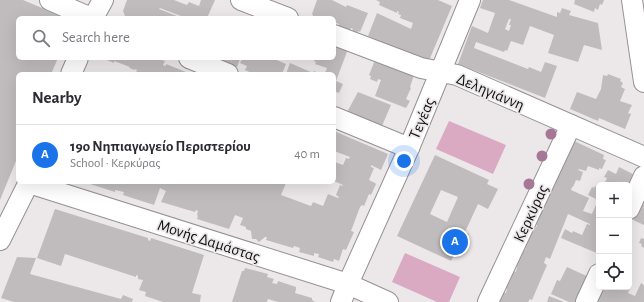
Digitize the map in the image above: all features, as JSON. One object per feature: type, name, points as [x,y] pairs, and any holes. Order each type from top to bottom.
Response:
[{"type":"street","points":[[50,0],[87,16]]},
{"type":"street","points":[[93,16],[103,0]]},
{"type":"street","points":[[241,0],[283,16]]},
{"type":"street","name":"Τεγέας","points":[[345,293],[470,0]]},
{"type":"street","points":[[632,0],[644,82]]},
{"type":"street","name":"Δεληγιάννη","points":[[336,36],[421,68],[457,76],[644,157]]},
{"type":"street","points":[[72,72],[77,60]]},
{"type":"street","points":[[194,60],[223,72]]},
{"type":"street","points":[[336,118],[408,148]]},
{"type":"street","name":"Κερκύρας","points":[[488,302],[571,125]]},
{"type":"street","points":[[632,202],[644,176]]},
{"type":"street","points":[[0,240],[28,184]]},
{"type":"street","name":"Μονής Δαμάστας","points":[[32,184],[345,293],[388,302]]},
{"type":"street","points":[[586,302],[596,280]]},
{"type":"shaded area","points":[[449,121],[506,145],[493,174],[436,149]]},
{"type":"shaded area","points":[[405,253],[460,277],[449,302],[437,302],[392,282]]},
{"type":"building","points":[[0,0],[23,0],[61,16],[16,16],[16,60],[57,60],[52,72],[16,72],[16,161],[0,200]]},
{"type":"building","points":[[127,0],[174,0],[187,5],[189,2],[199,6],[201,0],[215,0],[208,16],[181,16],[160,8],[159,9],[177,16],[125,16],[123,11]]},
{"type":"building","points":[[317,0],[332,0],[346,7],[347,5],[368,13],[360,32],[358,31],[357,33],[352,31],[353,29],[351,28],[349,32],[338,27],[339,24],[336,23],[336,16],[312,16]]},
{"type":"building","points":[[376,0],[438,0],[452,6],[428,63],[376,43],[377,40],[368,36],[377,13],[411,29],[413,23],[400,18],[401,15],[398,14],[399,12],[397,11],[397,13],[379,5],[380,2]]},
{"type":"building","points":[[483,0],[509,0],[557,17],[557,12],[560,13],[562,8],[571,11],[569,15],[598,23],[602,50],[584,45],[578,62],[548,53],[554,35],[530,26],[523,45],[511,41],[507,51],[505,50],[504,52],[476,42],[474,48],[528,69],[529,67],[541,72],[545,62],[557,66],[545,98],[458,64],[472,26],[488,33],[495,13],[480,8]],"holes":[[[509,19],[511,19],[509,25],[511,25],[509,31],[505,29]]]},
{"type":"building","points":[[575,0],[604,0],[602,5],[600,4],[598,10],[595,8],[594,12],[574,4]]},
{"type":"building","points":[[336,44],[348,49],[336,81],[336,72],[325,72],[327,68],[315,64],[316,62],[314,61],[336,60]]},
{"type":"building","points":[[107,60],[162,60],[165,61],[163,65],[166,66],[166,64],[186,72],[136,72],[137,70],[135,69],[129,68],[130,67],[114,61],[114,63]]},
{"type":"building","points":[[218,60],[240,60],[237,67]]},
{"type":"building","points":[[242,60],[277,60],[286,64],[283,72],[250,72],[245,70],[247,66],[240,63]]},
{"type":"building","points":[[375,60],[414,75],[411,88],[406,99],[410,101],[406,108],[375,96],[381,80],[378,79],[377,82],[370,79],[371,76],[369,75]]},
{"type":"building","points":[[290,63],[311,72],[287,72]]},
{"type":"building","points":[[608,74],[621,79],[620,81],[623,83],[621,87],[625,89],[620,101],[632,105],[628,113],[631,114],[625,129],[599,118],[598,121],[570,109],[577,92],[596,99],[601,89],[603,75],[607,76]]},
{"type":"building","points":[[336,81],[343,84],[339,93],[336,92]]},
{"type":"building","points":[[358,92],[391,105],[381,128],[346,114]]},
{"type":"building","points":[[336,132],[388,154],[381,170],[371,165],[371,167],[374,168],[369,180],[376,184],[371,195],[369,194],[364,206],[362,205],[360,207],[351,231],[354,232],[346,250],[343,249],[339,261],[334,259],[333,262],[318,257],[319,254],[314,253],[314,256],[299,252],[300,248],[294,246],[293,248],[266,240],[267,237],[259,242],[256,239],[252,239],[251,231],[240,225],[243,218],[235,215],[229,229],[197,219],[198,211],[196,210],[195,212],[161,202],[166,191],[160,188],[154,205],[123,195],[124,192],[115,190],[115,192],[90,184],[286,184],[281,195],[311,206],[313,202],[323,206],[328,194],[338,198],[339,197],[336,195],[340,185],[343,185],[336,182],[336,162],[343,165],[346,158],[349,159],[350,157],[336,152]]},
{"type":"building","points":[[572,140],[604,155],[603,159],[606,160],[602,169],[599,168],[599,170],[588,166],[586,171],[578,170],[583,172],[580,181],[576,180],[571,190],[589,198],[583,211],[592,214],[596,205],[596,253],[561,238],[565,229],[572,233],[573,231],[582,235],[587,224],[590,225],[568,214],[550,259],[546,257],[544,263],[547,265],[532,300],[530,299],[528,302],[499,302],[503,292],[506,293],[507,289],[505,288],[512,270],[516,272],[517,267],[515,267],[522,249],[525,250],[525,246],[532,228],[536,228],[537,225],[535,224],[542,207],[544,208],[546,204],[544,203],[552,185],[555,186],[556,181],[554,181]]},
{"type":"building","points":[[435,155],[489,180],[487,184],[498,189],[488,209],[478,204],[465,232],[469,234],[466,241],[462,239],[451,261],[397,236]],"holes":[[[441,190],[458,197],[447,222],[430,214]]]},
{"type":"building","points":[[619,167],[635,175],[631,182],[605,182],[607,178],[604,177],[608,170],[616,174]]},
{"type":"building","points":[[595,186],[596,199],[588,195],[592,187],[594,188]]},
{"type":"building","points":[[644,192],[644,225],[633,220],[633,216]]},
{"type":"building","points":[[55,209],[148,238],[150,241],[151,238],[204,255],[192,293],[201,295],[200,302],[163,302],[145,296],[146,292],[139,290],[143,280],[138,279],[138,276],[136,275],[136,277],[65,254],[61,266],[37,258]]},
{"type":"building","points":[[641,238],[644,239],[644,248],[641,246],[642,244],[639,243]]},
{"type":"building","points":[[17,257],[36,258],[30,274],[121,299],[123,295],[133,299],[132,302],[14,302],[1,298]]},
{"type":"building","points":[[567,267],[591,278],[578,302],[569,302],[551,294],[557,280],[560,281]]},
{"type":"building","points":[[245,268],[268,274],[267,277],[274,279],[272,283],[277,284],[278,281],[296,287],[295,293],[312,298],[315,302],[278,302],[268,299],[267,302],[232,302],[242,271],[244,271]]},
{"type":"building","points":[[641,283],[644,285],[644,302],[593,302],[599,290],[629,290],[628,293],[635,296]]},
{"type":"building","points":[[549,296],[564,302],[547,302]]},
{"type":"place","name":"19ο Νηπιαγωγείο Περιστερίου","points":[[455,242]]}]
